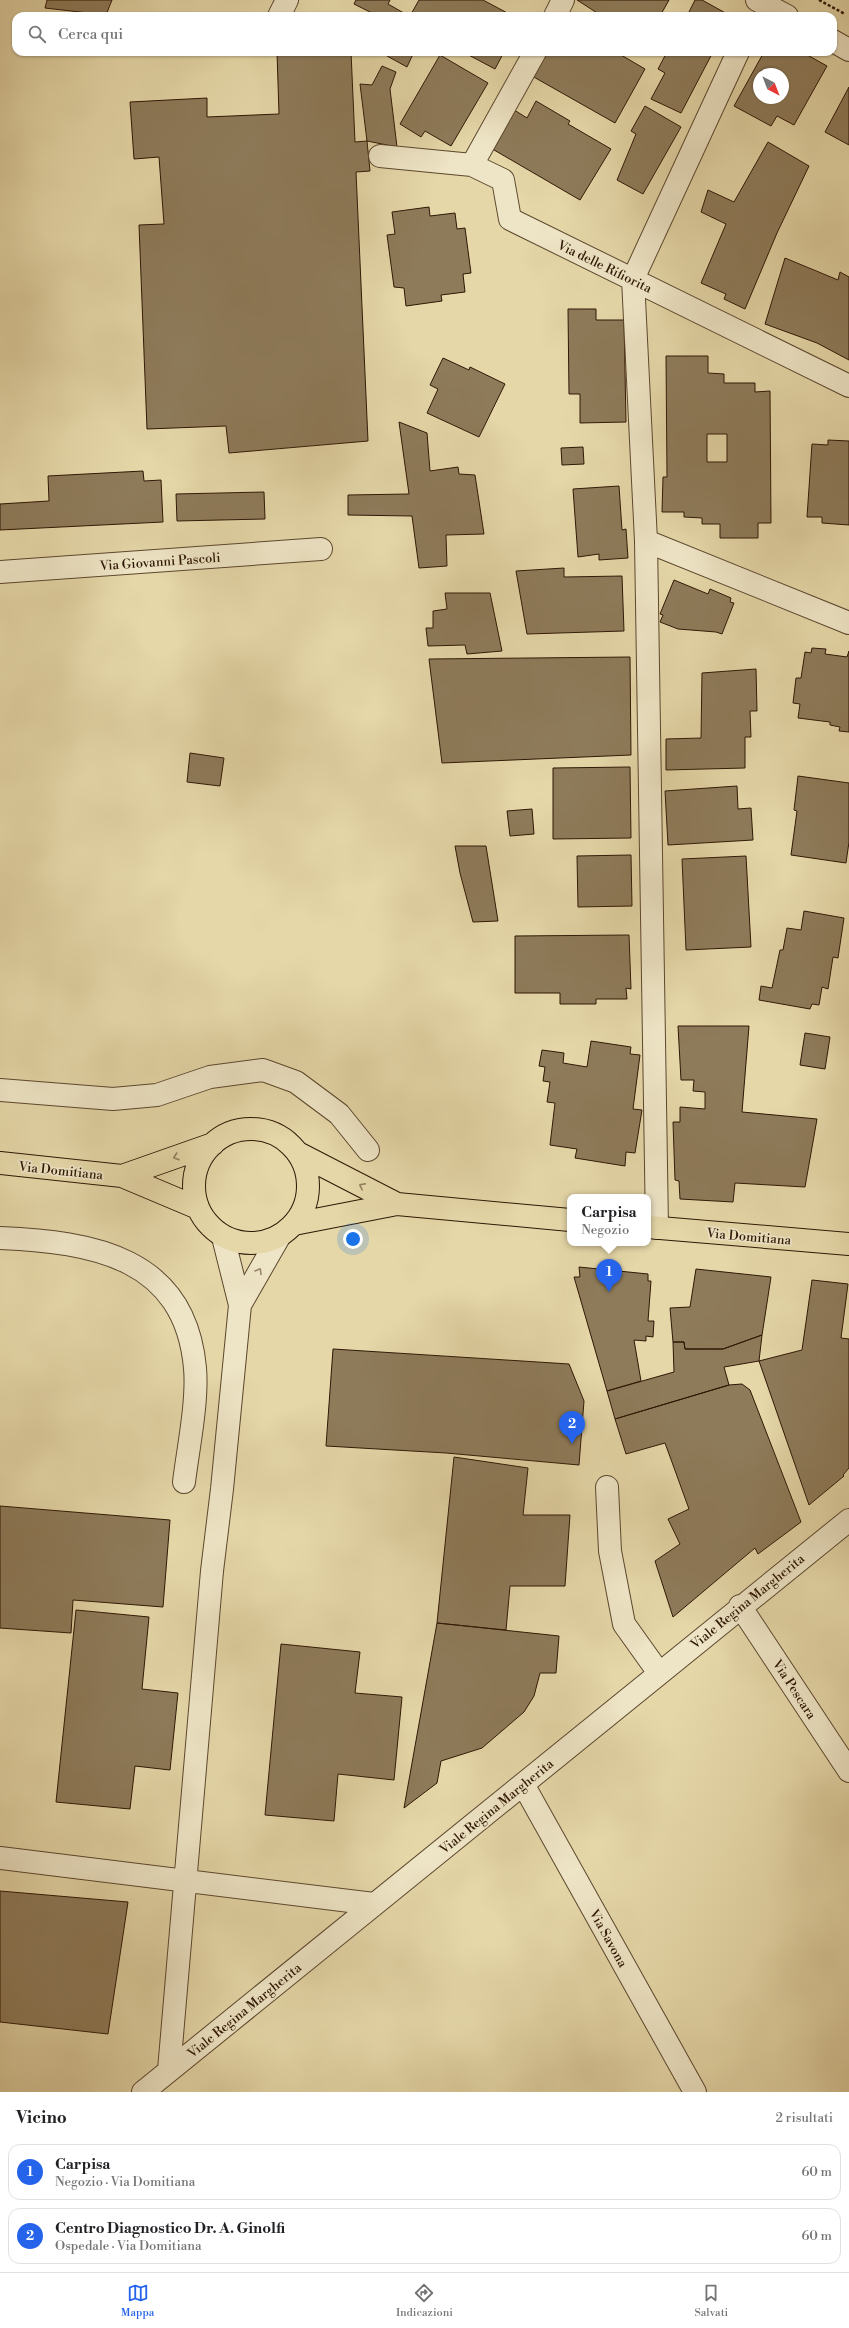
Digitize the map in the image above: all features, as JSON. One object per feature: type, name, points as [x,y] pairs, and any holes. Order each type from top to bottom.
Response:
[{"type":"main road","points":[[397,1204],[298,1153],[284,1140],[267,1131],[248,1129],[229,1133],[213,1144],[202,1157],[195,1173],[194,1191],[198,1208],[208,1224],[223,1237],[241,1243],[260,1243],[286,1230],[397,1204],[567,1220]]},
{"type":"main road","name":"Via Domitiana","points":[[122,1176],[213,1144]]},
{"type":"main road","points":[[286,1230],[304,1208],[308,1189],[306,1170],[298,1153]]},
{"type":"main road","name":"Via Domitiana","points":[[0,1163],[122,1176],[198,1208]]},
{"type":"main road","name":"Via Domitiana","points":[[653,1228],[849,1244]]},
{"type":"street","points":[[281,12],[287,0]]},
{"type":"street","points":[[556,12],[563,0]]},
{"type":"street","points":[[759,5],[777,12]]},
{"type":"street","points":[[837,43],[849,50]]},
{"type":"street","points":[[472,165],[533,56]]},
{"type":"street","points":[[653,1228],[646,541],[633,279],[736,56]]},
{"type":"street","name":"Via delle Rifiorita","points":[[380,156],[472,165],[503,180],[510,219],[849,386]]},
{"type":"street","points":[[646,541],[849,623]]},
{"type":"street","name":"Via Giovanni Pascoli","points":[[0,572],[321,549]]},
{"type":"street","points":[[0,1090],[113,1099],[156,1095],[210,1077],[263,1070],[296,1082],[339,1114],[368,1150]]},
{"type":"street","points":[[240,1305],[286,1230]]},
{"type":"street","points":[[169,2070],[212,1571],[222,1489],[240,1305],[223,1237]]},
{"type":"street","points":[[0,1238],[80,1245],[114,1256],[148,1273],[176,1304],[190,1333],[195,1370],[192,1421],[184,1482]]},
{"type":"street","points":[[607,1487],[610,1551],[624,1624],[659,1672]]},
{"type":"street","name":"Viale Regina Margherita","points":[[143,2092],[740,1606],[849,1520]]},
{"type":"street","name":"Via Pescara","points":[[740,1606],[849,1771]]},
{"type":"street","name":"Via Savona","points":[[523,1784],[696,2092]]},
{"type":"street","points":[[0,1858],[374,1904]]},
{"type":"path","points":[[819,0],[849,17]]},
{"type":"building","points":[[47,0],[112,0],[107,12],[80,12],[45,8]]},
{"type":"building","points":[[356,0],[390,0],[388,4],[402,12],[370,12],[354,4]]},
{"type":"building","points":[[419,0],[483,0],[506,12],[412,12]]},
{"type":"building","points":[[577,0],[669,0],[662,12],[596,12]]},
{"type":"building","points":[[695,0],[702,0],[724,12],[689,12]]},
{"type":"building","points":[[277,56],[351,56],[355,142],[367,141],[370,171],[356,172],[368,441],[229,453],[226,426],[147,429],[139,225],[164,224],[159,157],[134,159],[130,102],[207,98],[207,117],[279,114]]},
{"type":"building","points":[[387,56],[412,56],[407,67]]},
{"type":"building","points":[[439,56],[488,83],[451,146],[425,131],[421,137],[400,124]]},
{"type":"building","points":[[471,56],[502,56],[495,69]]},
{"type":"building","points":[[543,56],[623,56],[645,69],[615,123],[532,76]]},
{"type":"building","points":[[665,56],[711,56],[681,113],[651,99],[665,73],[658,69]]},
{"type":"building","points":[[762,56],[809,56],[827,66],[794,125],[777,116],[771,126],[734,106],[753,72],[753,104],[789,104],[789,68],[755,68]]},
{"type":"building","points":[[382,66],[396,72],[390,89],[397,147],[367,141],[360,84],[372,85]]},
{"type":"building","points":[[849,87],[849,145],[825,132]]},
{"type":"building","points":[[536,101],[570,121],[568,124],[611,149],[580,200],[489,147],[511,108],[527,118]]},
{"type":"building","points":[[645,106],[681,127],[643,194],[617,180],[636,134],[631,131]]},
{"type":"building","points":[[768,142],[809,166],[777,233],[745,309],[724,299],[726,294],[701,283],[726,224],[701,212],[708,190],[734,202]]},
{"type":"building","points":[[429,207],[430,216],[455,213],[457,229],[465,228],[471,273],[463,274],[465,292],[441,295],[442,301],[406,306],[404,288],[394,287],[387,235],[395,234],[392,212]]},
{"type":"building","points":[[785,258],[838,280],[840,272],[849,277],[849,360],[817,343],[765,324]]},
{"type":"building","points":[[568,309],[596,309],[596,320],[624,320],[626,422],[580,423],[580,394],[569,394]]},
{"type":"building","points":[[666,356],[708,356],[708,373],[724,374],[724,383],[755,383],[755,392],[770,391],[771,523],[758,523],[758,538],[720,538],[720,524],[702,524],[702,518],[684,517],[684,512],[662,512],[663,477],[667,477]],"holes":[[[707,434],[727,434],[727,462],[707,462]]]},
{"type":"building","points":[[443,358],[469,370],[470,367],[505,384],[479,437],[427,413],[438,389],[430,385]]},
{"type":"building","points":[[399,422],[427,433],[430,471],[458,467],[459,474],[475,475],[484,534],[446,535],[447,566],[419,568],[412,516],[348,515],[348,495],[409,494]]},
{"type":"building","points":[[828,440],[849,441],[849,525],[822,523],[822,517],[807,517],[812,444],[828,445]]},
{"type":"building","points":[[583,447],[584,464],[562,465],[561,448]]},
{"type":"building","points":[[143,471],[144,481],[161,480],[163,522],[0,530],[0,504],[49,501],[48,476]]},
{"type":"building","points":[[619,486],[622,530],[626,529],[628,558],[599,560],[599,554],[578,557],[573,489]]},
{"type":"building","points":[[264,492],[265,519],[177,521],[176,494]]},
{"type":"building","points":[[564,568],[564,577],[622,576],[624,631],[527,634],[516,571]]},
{"type":"building","points":[[674,580],[708,594],[710,589],[731,598],[730,602],[734,603],[722,634],[716,632],[678,629],[660,622],[663,615],[660,614]]},
{"type":"building","points":[[445,593],[490,593],[502,651],[467,654],[465,645],[428,646],[426,628],[433,628],[433,611],[447,609]]},
{"type":"building","points":[[812,648],[826,649],[825,654],[847,657],[849,651],[849,732],[839,731],[840,727],[830,725],[830,722],[798,718],[800,704],[793,703],[796,678],[801,678],[805,652],[811,653]]},
{"type":"building","points":[[630,657],[631,755],[442,763],[429,659]]},
{"type":"building","points":[[756,669],[757,711],[750,711],[751,737],[745,737],[745,768],[666,770],[666,739],[701,738],[702,673]]},
{"type":"building","points":[[190,753],[224,758],[220,786],[187,782]]},
{"type":"building","points":[[630,767],[631,838],[553,839],[553,768]]},
{"type":"building","points":[[798,776],[849,783],[849,842],[846,863],[791,855],[797,811],[794,810]]},
{"type":"building","points":[[737,786],[738,809],[751,808],[753,840],[668,845],[665,791]]},
{"type":"building","points":[[532,809],[534,834],[510,836],[507,811]]},
{"type":"building","points":[[455,846],[486,846],[498,921],[473,922],[460,873]]},
{"type":"building","points":[[631,855],[632,906],[578,907],[577,856]]},
{"type":"building","points":[[746,856],[751,947],[686,950],[682,859]]},
{"type":"building","points":[[804,911],[844,918],[838,958],[833,957],[828,989],[822,987],[819,1005],[812,1004],[810,1009],[759,1000],[761,986],[772,988],[780,950],[783,950],[787,928],[801,930]]},
{"type":"building","points":[[629,935],[631,989],[626,988],[627,999],[596,999],[596,1004],[560,1004],[560,993],[515,993],[515,936]]},
{"type":"building","points":[[678,1026],[749,1026],[742,1112],[817,1119],[805,1187],[735,1183],[733,1202],[680,1199],[679,1181],[675,1180],[673,1122],[680,1122],[680,1107],[705,1109],[705,1092],[693,1091],[694,1080],[681,1080]]},
{"type":"building","points":[[805,1033],[830,1037],[825,1069],[800,1065]]},
{"type":"building","points":[[591,1041],[631,1047],[630,1054],[640,1055],[633,1109],[642,1110],[635,1153],[626,1152],[625,1166],[575,1158],[577,1149],[550,1145],[555,1103],[547,1102],[550,1082],[543,1081],[545,1067],[539,1066],[542,1050],[564,1053],[563,1063],[587,1067]]},
{"type":"building","points":[[579,1267],[648,1274],[648,1281],[651,1281],[648,1321],[654,1321],[653,1337],[646,1336],[646,1341],[634,1340],[641,1381],[607,1391],[574,1277],[580,1277]]},
{"type":"building","points":[[696,1269],[771,1277],[762,1335],[723,1349],[685,1349],[684,1342],[673,1342],[670,1308],[690,1307]]},
{"type":"building","points":[[812,1280],[848,1284],[841,1338],[849,1339],[849,1468],[843,1475],[844,1476],[809,1505],[759,1361],[802,1350]]},
{"type":"building","points":[[762,1335],[759,1361],[724,1367],[729,1385],[615,1419],[607,1391],[674,1372],[673,1342],[684,1342],[685,1349],[723,1349]]},
{"type":"building","points":[[333,1349],[569,1364],[584,1401],[579,1465],[446,1453],[326,1446]]},
{"type":"building","points":[[742,1384],[750,1390],[801,1522],[758,1554],[755,1548],[673,1617],[655,1561],[680,1544],[668,1519],[689,1509],[665,1443],[626,1454],[615,1419],[729,1385]]},
{"type":"building","points":[[454,1457],[528,1468],[523,1515],[570,1515],[565,1586],[510,1586],[506,1630],[437,1623]]},
{"type":"building","points":[[0,1506],[170,1520],[163,1607],[73,1600],[71,1633],[0,1628]]},
{"type":"building","points":[[76,1610],[149,1617],[142,1689],[178,1693],[170,1770],[135,1766],[130,1809],[56,1802]]},
{"type":"building","points":[[437,1623],[559,1636],[556,1673],[540,1673],[534,1696],[524,1712],[482,1748],[441,1761],[437,1783],[404,1808]]},
{"type":"building","points":[[281,1644],[360,1652],[355,1693],[402,1697],[394,1780],[338,1774],[334,1821],[265,1815]]},
{"type":"building","points":[[0,1891],[128,1902],[108,2034],[0,2022]]},
{"type":"place","name":"Carpisa","points":[[609,1292]]},
{"type":"place","name":"Centro Diagnostico Dr. A. Ginolfi","points":[[572,1444]]}]
